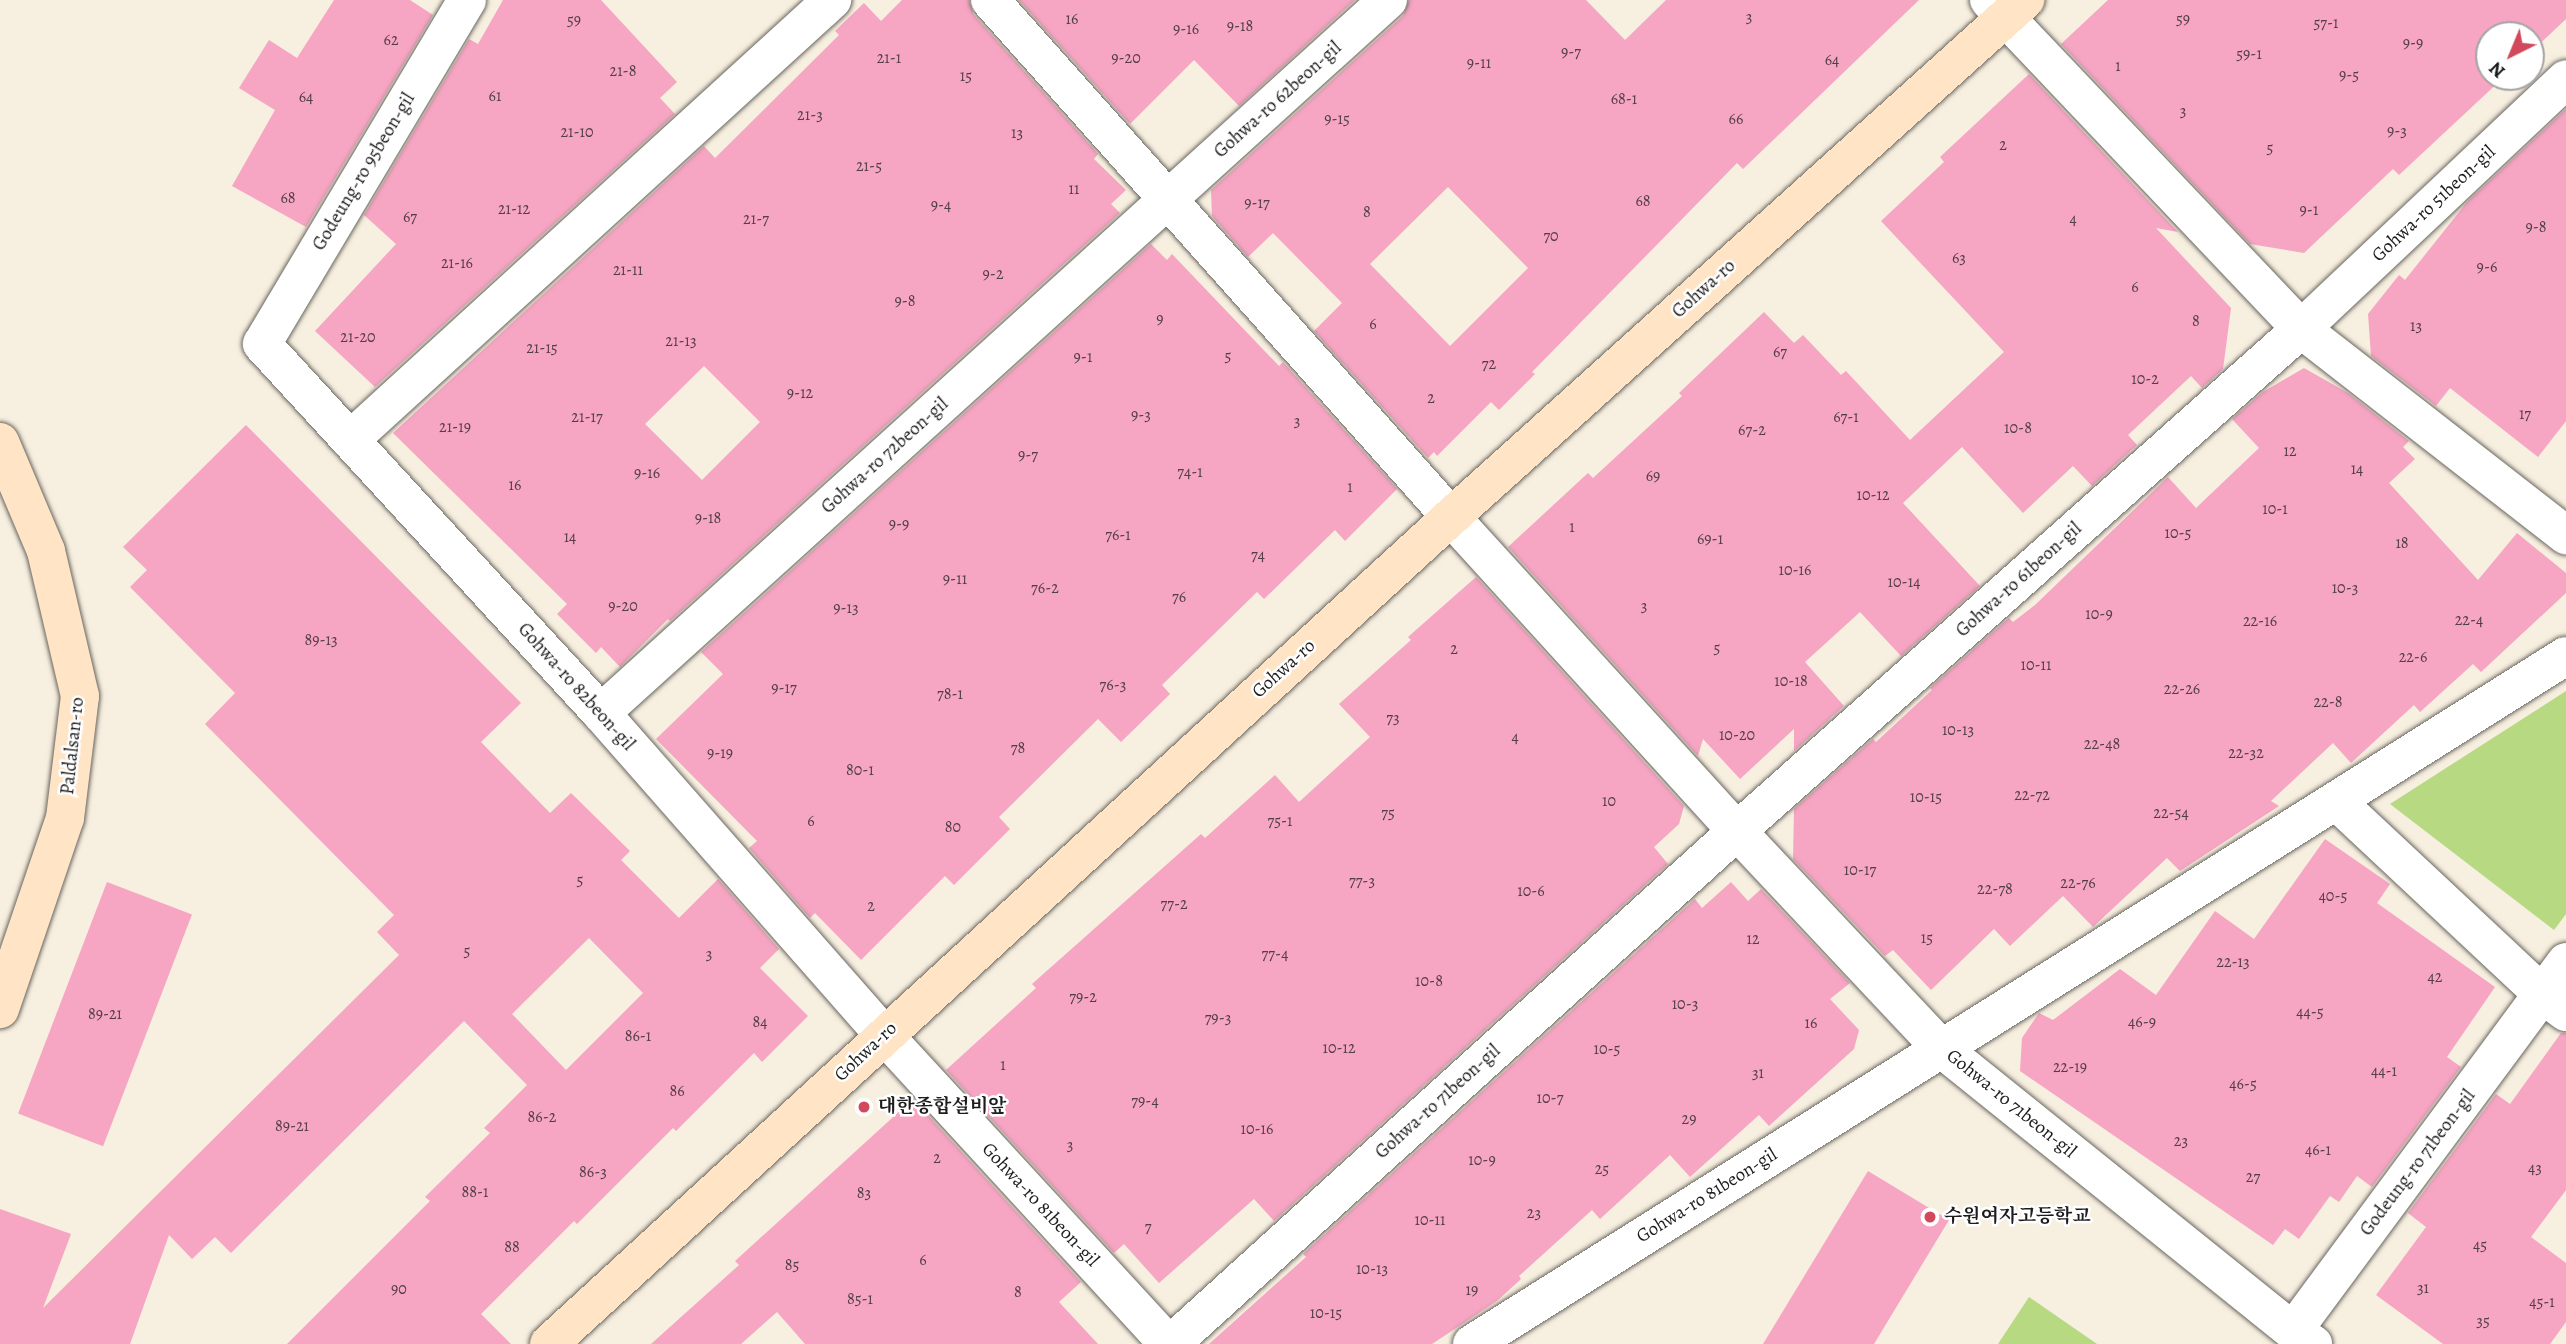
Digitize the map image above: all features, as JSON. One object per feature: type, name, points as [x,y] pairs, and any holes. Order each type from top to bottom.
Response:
[{"type":"street","name":"Godeung-ro 95beon-gil","points":[[262,344],[467,0]]},
{"type":"street","points":[[350,440],[832,0]]},
{"type":"street","points":[[990,0],[1451,517]]},
{"type":"street","name":"Gohwa-ro 62beon-gil","points":[[1169,199],[1388,0]]},
{"type":"street","points":[[2006,6],[2301,328],[2566,535]]},
{"type":"street","name":"Gohwa-ro","points":[[549,1344],[2006,6]]},
{"type":"street","name":"Gohwa-ro 51beon-gil","points":[[2301,328],[2566,79]]},
{"type":"street","name":"Gohwa-ro 72beon-gil","points":[[601,713],[1169,199]]},
{"type":"street","name":"Gohwa-ro 61beon-gil","points":[[1737,831],[2301,328]]},
{"type":"street","name":"Gohwa-ro 82beon-gil","points":[[262,344],[601,713],[884,1035]]},
{"type":"street","name":"Paldalsan-ro","points":[[0,442],[46,551],[80,696],[65,818],[0,1009]]},
{"type":"street","name":"Gohwa-ro 71beon-gil","points":[[1451,517],[1737,831],[1942,1049],[2303,1338]]},
{"type":"street","points":[[1942,1049],[2566,656]]},
{"type":"street","points":[[2336,801],[2554,1003]]},
{"type":"street","name":"Gohwa-ro 71beon-gil","points":[[1170,1344],[1737,831]]},
{"type":"street","name":"Godeung-ro 71beon-gil","points":[[2303,1338],[2554,1003],[2566,962]]},
{"type":"street","name":"Gohwa-ro 81beon-gil","points":[[884,1035],[1170,1344]]},
{"type":"street","name":"Gohwa-ro 81beon-gil","points":[[1472,1344],[1942,1049]]},
{"type":"green space","points":[[2566,691],[2566,914],[2554,930],[2390,804]]},
{"type":"green space","points":[[2029,1297],[2097,1344],[1998,1344]]},
{"type":"building","points":[[334,0],[410,0],[433,15],[306,227],[232,186],[275,110],[239,88],[269,40],[297,58]]},
{"type":"building","points":[[503,0],[601,0],[677,82],[660,98],[675,114],[375,387],[315,331],[396,244],[364,215],[469,39],[478,44]]},
{"type":"building","points":[[902,0],[969,0],[974,15],[1098,154],[1094,159],[1126,190],[1111,204],[1120,213],[670,621],[668,619],[620,667],[601,647],[596,653],[557,614],[567,604],[393,433],[704,146],[715,158],[839,35],[835,31],[864,3],[881,21]],"holes":[[[704,366],[760,422],[702,480],[645,424]]]},
{"type":"building","points":[[1019,0],[1355,0],[1239,106],[1194,60],[1130,124]]},
{"type":"building","points":[[1409,0],[1586,0],[1625,40],[1666,0],[1919,0],[1743,169],[1737,163],[1532,372],[1535,374],[1499,410],[1491,402],[1437,456],[1434,452],[1428,458],[1314,331],[1342,303],[1273,233],[1248,257],[1212,216],[1211,190],[1403,16]],"holes":[[[1448,187],[1528,268],[1450,346],[1370,264]]]},
{"type":"building","points":[[2108,0],[2566,0],[2566,19],[2545,39],[2545,21],[2475,21],[2475,91],[2489,91],[2399,175],[2393,169],[2304,253],[2250,244],[2061,44]]},
{"type":"building","points":[[2029,74],[2178,232],[2156,228],[2231,308],[2223,369],[2202,388],[2191,376],[2128,435],[2137,445],[2092,486],[2073,466],[2023,513],[1962,447],[1903,503],[1980,586],[1901,656],[1860,612],[1805,662],[1844,706],[1794,751],[1794,729],[1740,779],[1703,739],[1698,756],[1508,547],[1588,473],[1593,478],[1682,396],[1679,393],[1764,312],[1794,343],[1803,335],[1841,375],[1846,371],[1910,440],[2004,352],[1881,221],[1944,162],[1940,157]]},
{"type":"building","points":[[2566,109],[2566,421],[2538,457],[2450,388],[2436,406],[2371,356],[2368,314],[2399,275],[2405,280],[2467,202]]},
{"type":"building","points":[[1151,244],[1167,260],[1172,254],[1279,366],[1283,362],[1397,489],[1345,541],[1335,530],[1264,599],[1257,592],[1162,685],[1170,694],[1121,742],[1098,719],[999,817],[1010,829],[954,885],[945,876],[861,960],[815,913],[810,918],[749,848],[757,841],[656,739],[723,674],[701,652]]},
{"type":"building","points":[[2304,368],[2348,393],[2409,441],[2403,447],[2415,459],[2389,483],[2478,580],[2517,533],[2566,573],[2566,593],[2481,672],[2473,664],[2420,712],[2414,705],[2351,763],[2333,743],[2271,801],[2279,806],[2180,871],[2167,858],[2093,927],[2063,896],[2010,946],[1994,929],[1931,990],[1893,950],[1885,956],[1793,859],[1794,809],[1873,739],[1876,742],[1932,690],[1930,688],[2009,618],[2013,622],[2035,605],[2168,477],[2196,508],[2259,448],[2232,419],[2263,392]]},
{"type":"building","points":[[246,425],[521,703],[481,742],[550,813],[571,793],[630,851],[621,860],[679,918],[718,879],[779,949],[760,968],[808,1016],[762,1062],[754,1053],[676,1131],[673,1128],[577,1224],[574,1221],[481,1314],[511,1344],[287,1344],[430,1201],[425,1197],[490,1133],[484,1128],[527,1085],[464,1021],[231,1253],[215,1237],[192,1259],[169,1235],[130,1344],[0,1344],[0,1209],[71,1234],[43,1308],[399,955],[377,932],[394,915],[205,724],[235,693],[130,587],[147,570],[123,547]],"holes":[[[589,938],[643,993],[566,1070],[512,1014]]]},
{"type":"building","points":[[1476,577],[1684,806],[1679,824],[1654,847],[1668,864],[1274,1221],[1254,1199],[1159,1283],[1124,1244],[1114,1253],[946,1070],[1036,988],[1032,984],[1201,834],[1205,838],[1275,775],[1299,802],[1370,737],[1339,704],[1411,640],[1408,637]]},
{"type":"building","points":[[2325,839],[2390,884],[2377,903],[2495,987],[2447,1057],[2461,1067],[2372,1187],[2357,1176],[2339,1202],[2330,1196],[2299,1239],[2285,1229],[2273,1245],[2020,1071],[2022,1038],[2039,1013],[2053,1020],[2120,969],[2156,995],[2215,911],[2254,939]]},
{"type":"building","points":[[107,882],[192,915],[103,1146],[18,1114]]},
{"type":"building","points":[[1731,882],[1748,901],[1761,889],[1850,983],[1830,999],[1859,1030],[1854,1049],[1769,1126],[1759,1115],[1690,1177],[1670,1155],[1600,1219],[1592,1210],[1519,1276],[1521,1279],[1497,1301],[1432,1344],[1209,1344],[1306,1257],[1303,1254],[1695,899],[1702,908]]},
{"type":"building","points":[[2561,1033],[2566,1033],[2566,1190],[2531,1237],[2566,1263],[2566,1322],[2550,1344],[2443,1344],[2376,1295],[2426,1227],[2408,1213],[2496,1094],[2510,1104]]},
{"type":"building","points":[[913,1099],[1081,1282],[1059,1302],[1098,1344],[805,1344],[777,1312],[741,1344],[651,1344],[739,1265],[735,1261]]},
{"type":"building","points":[[1868,1171],[1949,1220],[1874,1344],[1763,1344]]},
{"type":"place","name":"대한종합설비앞","points":[[864,1107]]},
{"type":"place","name":"수원여자고등학교","points":[[1930,1217]]}]
